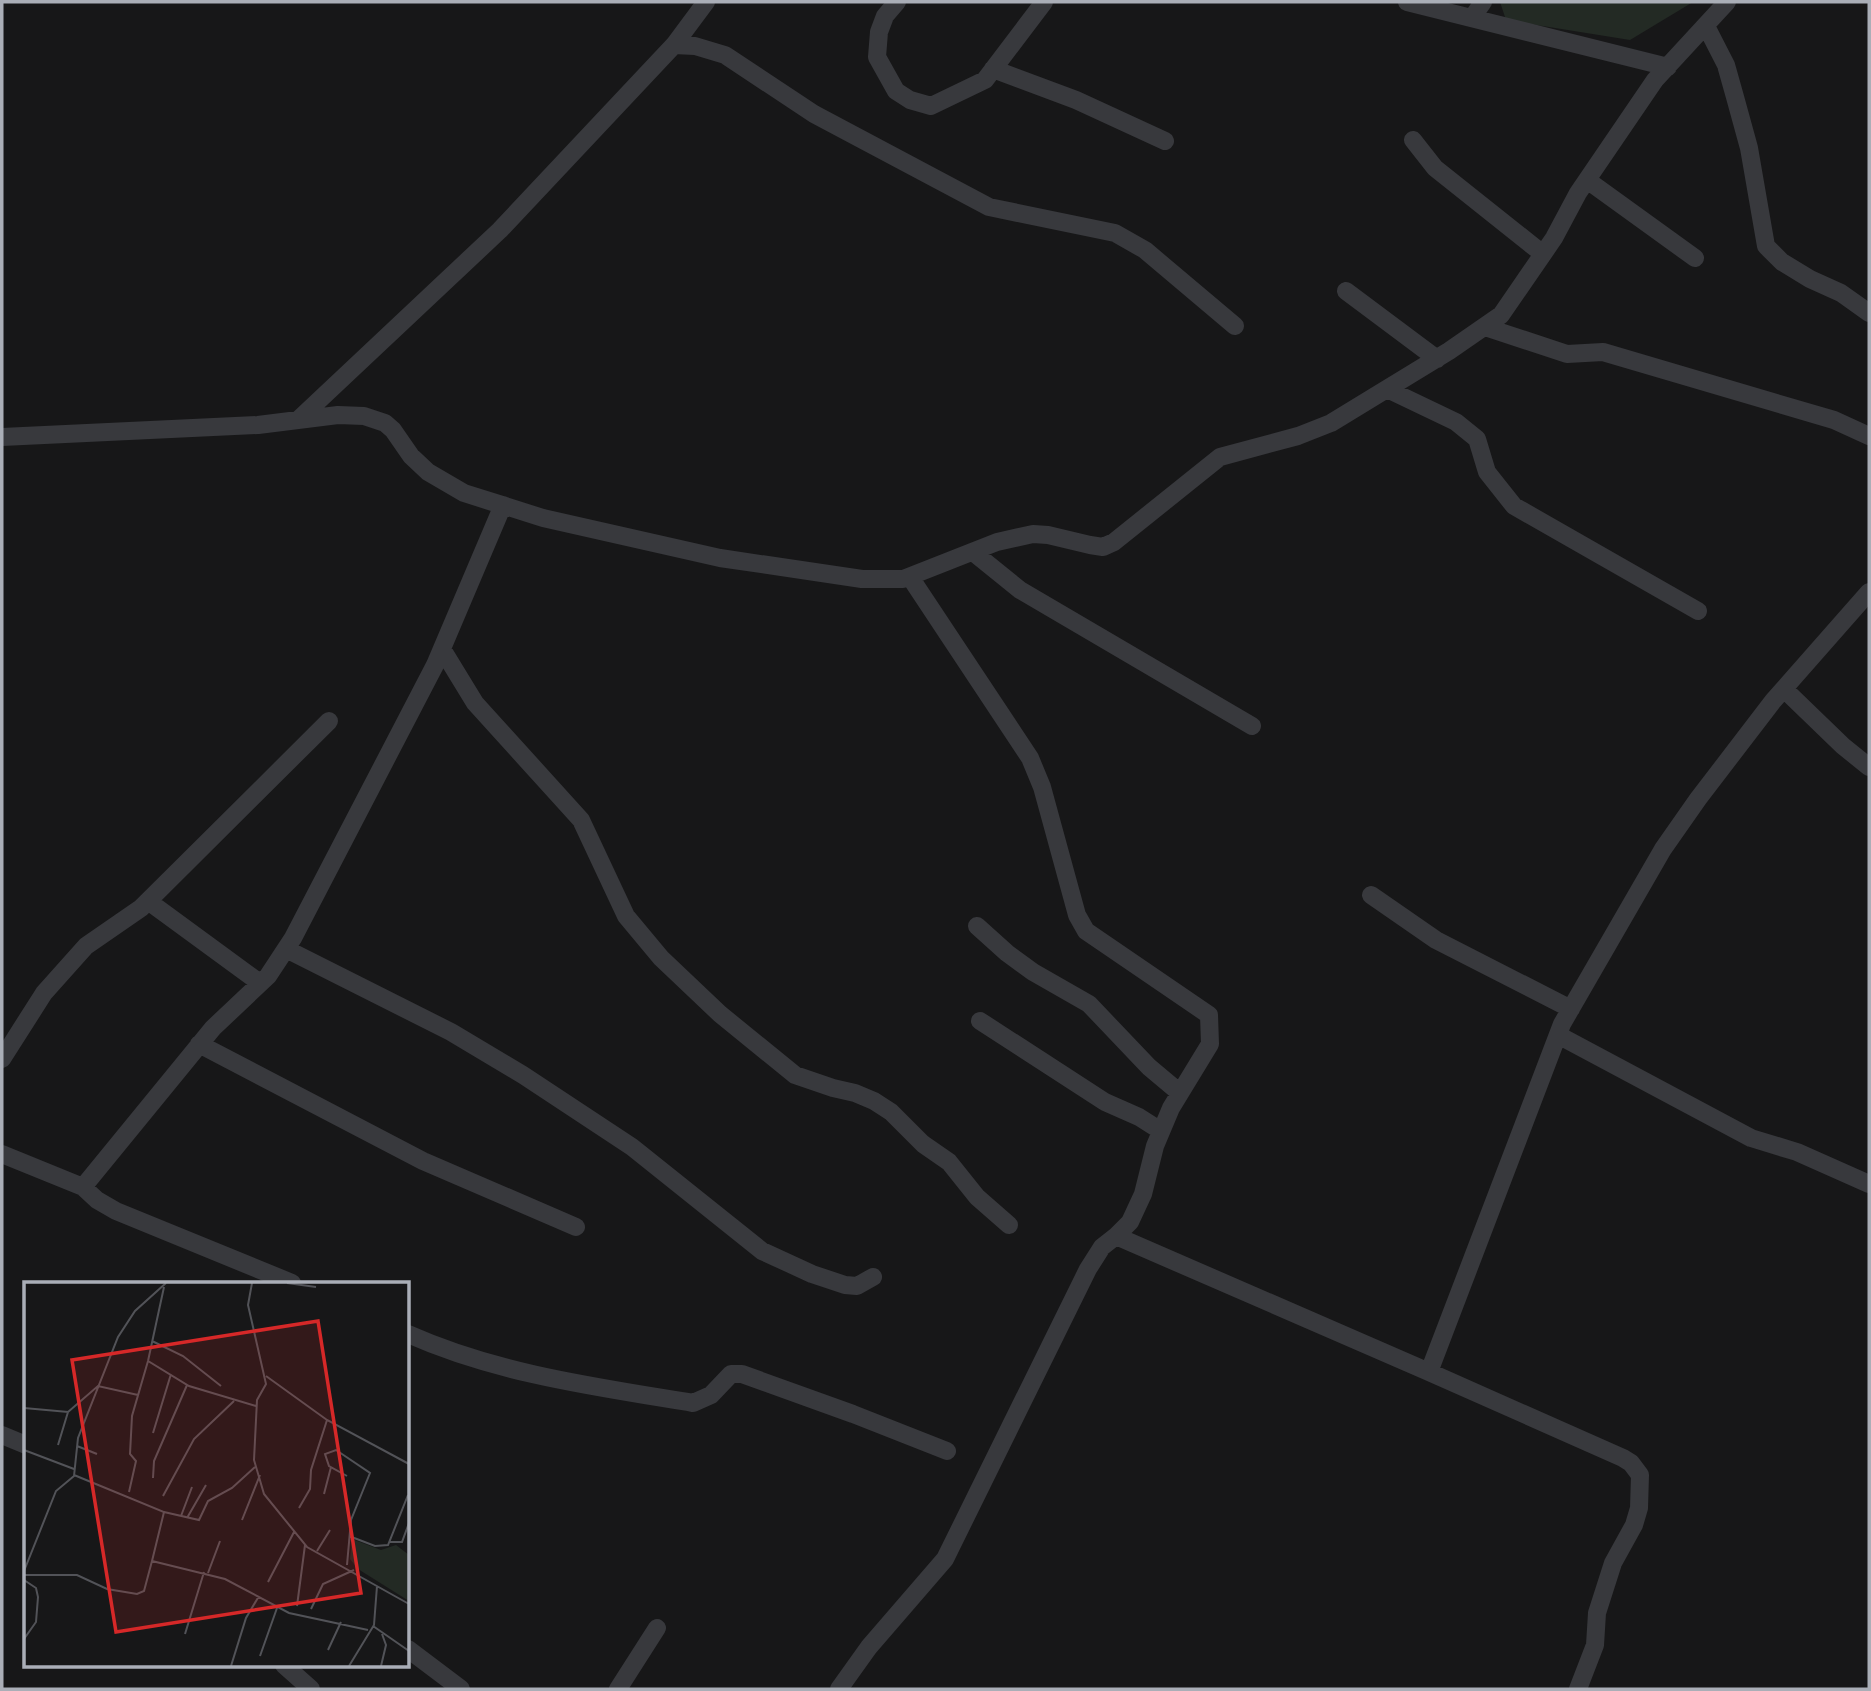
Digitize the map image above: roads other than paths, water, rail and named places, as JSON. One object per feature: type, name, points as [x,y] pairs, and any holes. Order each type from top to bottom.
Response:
[{"type":"street","points":[[298,420],[500,230],[674,45],[706,2]]},
{"type":"street","points":[[897,2],[885,16],[879,32],[877,57],[896,91],[910,100],[931,106],[985,80],[1044,2]]},
{"type":"street","points":[[1407,2],[1668,67]]},
{"type":"street","points":[[1472,18],[1483,2]]},
{"type":"street","points":[[2,437],[258,425],[338,415],[364,416],[384,423],[428,472],[464,493],[544,517],[720,558],[862,579],[910,576],[997,542],[1033,534],[1103,547],[1114,542],[1220,457],[1298,436],[1331,423],[1437,359],[1501,314],[1543,254],[1587,180],[1656,80],[1727,2]]},
{"type":"street","points":[[1706,26],[1726,65],[1749,148],[1766,246],[1782,262],[1841,293],[1869,313]]},
{"type":"street","points":[[674,45],[695,46],[725,55],[814,114],[989,207],[1115,233],[1145,250],[1234,326]]},
{"type":"street","points":[[993,69],[1076,100],[1165,141]]},
{"type":"street","points":[[1413,140],[1435,168],[1543,254]]},
{"type":"street","points":[[1587,180],[1695,258]]},
{"type":"street","points":[[1346,291],[1437,359]]},
{"type":"street","points":[[1485,327],[1567,354],[1603,352],[1834,420],[1869,436]]},
{"type":"street","points":[[1387,389],[1457,422],[1477,439],[1487,472],[1514,506],[1698,611]]},
{"type":"street","points":[[83,1187],[199,1044],[268,976],[286,948],[402,725],[421,696],[503,505]]},
{"type":"street","points":[[973,552],[1020,590],[1252,726]]},
{"type":"street","points":[[839,1689],[869,1647],[945,1559],[1088,1269],[1102,1247],[1130,1222],[1143,1194],[1151,1158],[1161,1131],[1210,1044],[1209,1015],[1086,931],[1077,915],[1042,787],[1030,758],[910,576]]},
{"type":"street","points":[[1429,1372],[1558,1035],[1571,1009],[1663,849],[1698,799],[1784,689],[1869,592]]},
{"type":"street","points":[[442,649],[475,703],[581,820],[626,916],[661,958],[720,1014],[796,1074],[855,1093],[891,1112],[923,1144],[949,1163],[977,1197],[1009,1225]]},
{"type":"street","points":[[1784,689],[1843,746],[1869,767]]},
{"type":"street","points":[[2,1059],[44,993],[86,947],[141,908],[329,721]]},
{"type":"street","points":[[1371,895],[1436,940],[1571,1009]]},
{"type":"street","points":[[148,901],[260,983]]},
{"type":"street","points":[[977,926],[1033,972],[1089,1003],[1149,1067],[1180,1093]]},
{"type":"street","points":[[286,948],[451,1032],[523,1075],[632,1147],[762,1251],[811,1274],[845,1285],[857,1286],[873,1277]]},
{"type":"street","points":[[980,1021],[1105,1102],[1139,1117],[1161,1131]]},
{"type":"street","points":[[1558,1035],[1751,1138],[1797,1152],[1869,1184]]},
{"type":"street","points":[[199,1044],[423,1161],[576,1227]]},
{"type":"street","points":[[2,1154],[83,1187],[97,1200],[116,1211],[290,1282]]},
{"type":"street","points":[[1116,1236],[1631,1463],[1640,1475],[1637,1517],[1613,1563],[1597,1613],[1595,1645],[1578,1689]]},
{"type":"street","points":[[410,1335],[438,1348],[531,1376],[693,1404],[711,1395],[731,1374],[742,1374],[947,1451]]},
{"type":"street","points":[[2,1435],[24,1444]]},
{"type":"street","points":[[618,1689],[657,1628]]},
{"type":"street","points":[[410,1650],[461,1689]]},
{"type":"street","points":[[285,1666],[311,1689]]}]
